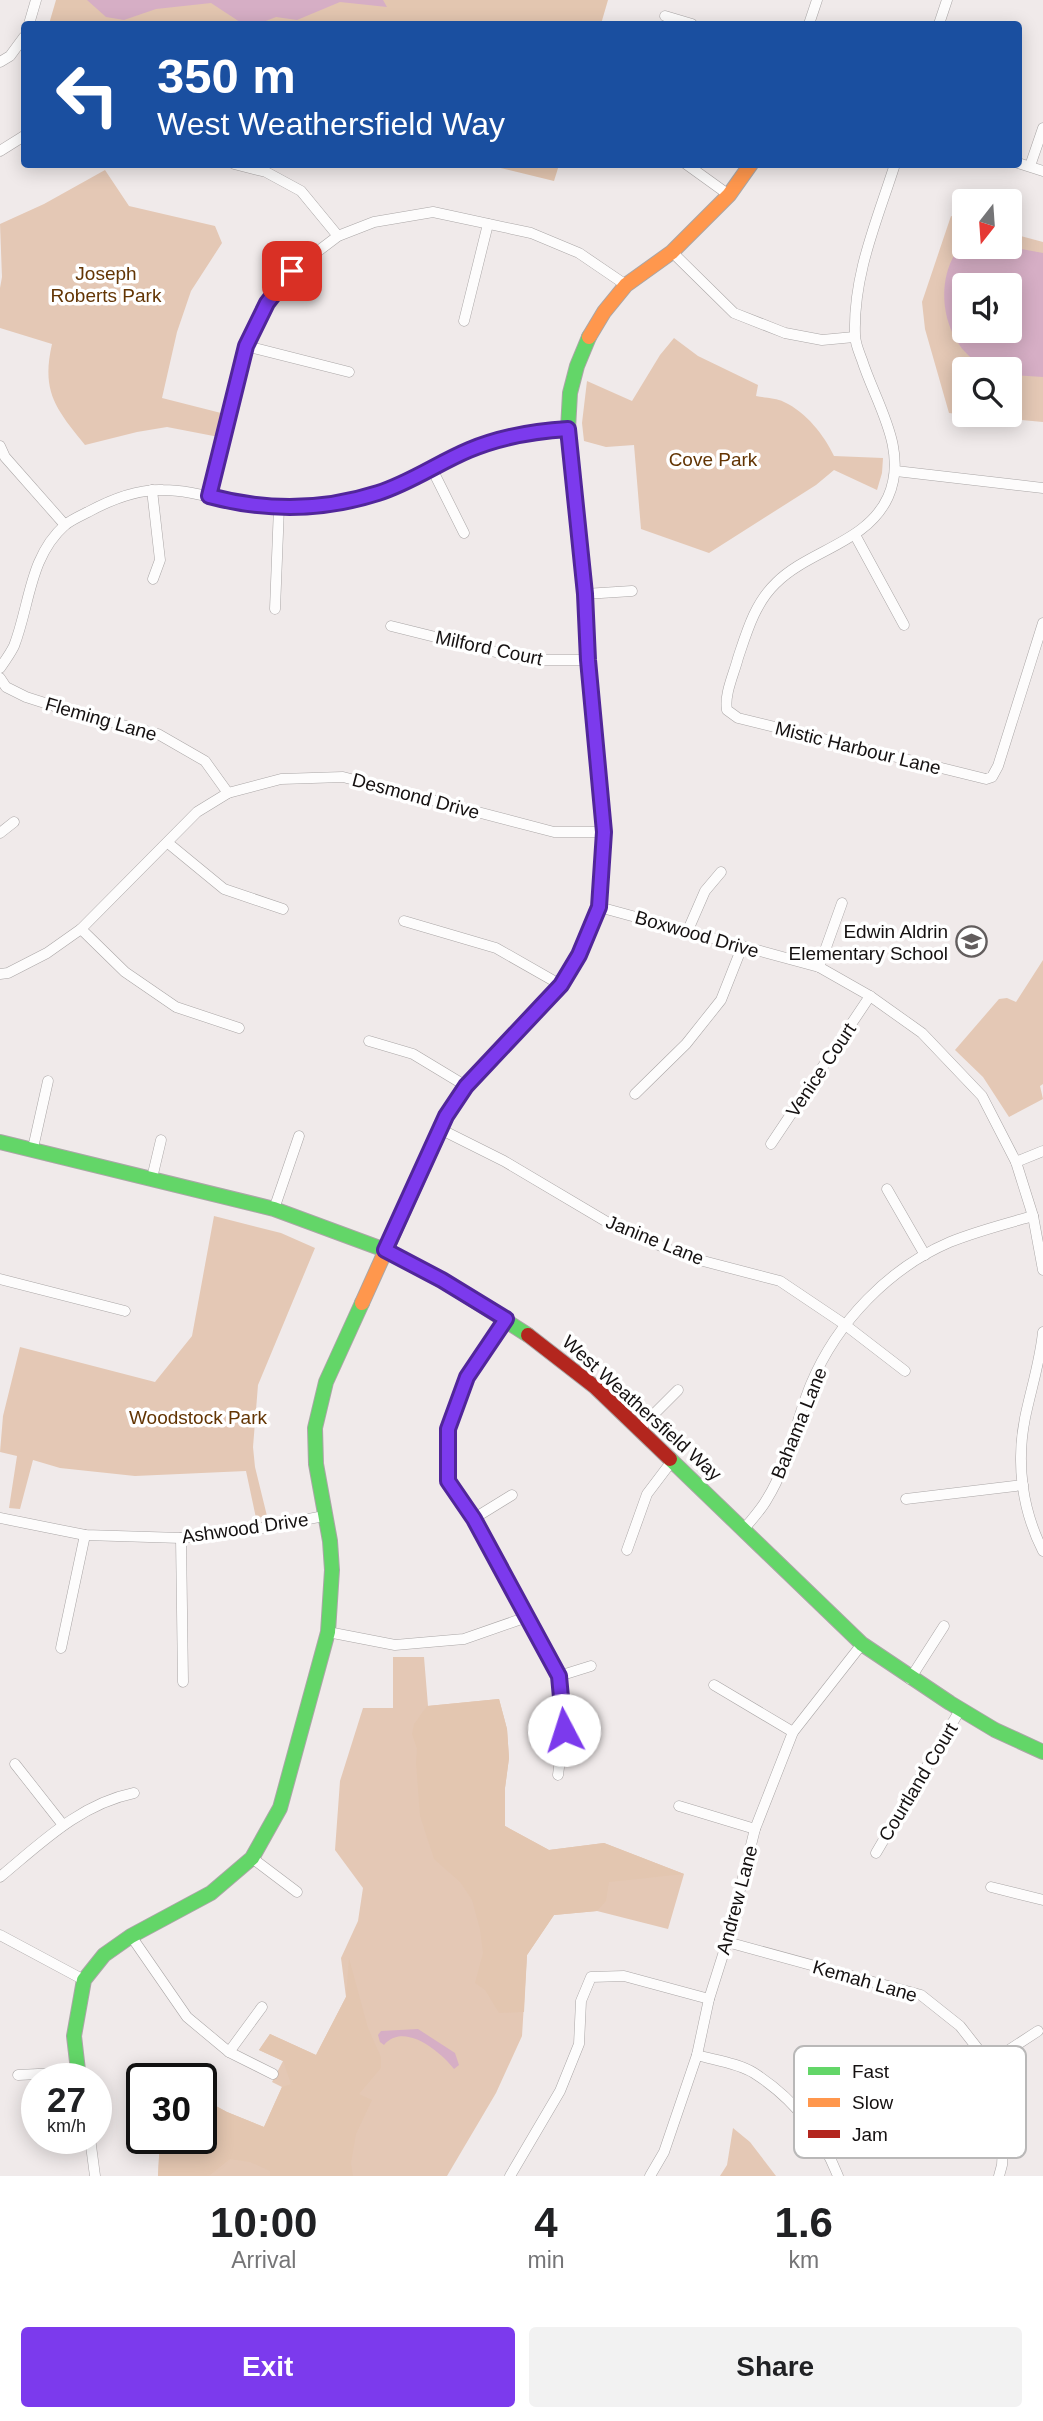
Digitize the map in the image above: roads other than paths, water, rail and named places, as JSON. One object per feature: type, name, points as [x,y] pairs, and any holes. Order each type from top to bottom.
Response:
[{"type":"street","points":[[30,21],[36,0]]},
{"type":"street","points":[[810,21],[817,0]]},
{"type":"street","points":[[940,21],[947,0]]},
{"type":"street","points":[[665,16],[682,21]]},
{"type":"street","points":[[0,62],[10,57],[21,43]]},
{"type":"street","points":[[1030,166],[1043,128]]},
{"type":"street","points":[[0,151],[21,138]]},
{"type":"street","points":[[1022,164],[1043,171]]},
{"type":"street","points":[[250,168],[265,172],[301,191],[338,236]]},
{"type":"street","points":[[692,168],[729,195]]},
{"type":"street","points":[[77,2063],[74,2036],[85,1980],[104,1955],[131,1936],[211,1893],[252,1858],[281,1808],[328,1632],[332,1570],[330,1541],[316,1464],[315,1428],[326,1382],[440,1129],[466,1086],[561,985],[579,955],[599,907],[604,832],[588,660],[585,594],[568,429],[570,393],[585,344],[604,312],[626,285],[672,252],[729,195],[748,168]]},
{"type":"street","points":[[894,168],[858,278],[854,337],[868,381],[893,440],[896,471],[885,504],[855,535],[904,625]]},
{"type":"street","points":[[209,496],[246,346],[267,303],[292,271],[338,236],[374,222],[433,212],[531,233],[579,253],[626,285]]},
{"type":"street","points":[[464,321],[488,223]]},
{"type":"street","points":[[672,252],[734,313],[785,333],[822,340],[854,337]]},
{"type":"street","points":[[246,346],[349,372]]},
{"type":"street","points":[[0,668],[13,647],[36,568],[44,551],[65,524],[106,502],[152,490],[174,490],[243,504],[279,508],[313,507],[359,499],[400,485],[469,450],[509,437],[568,429]]},
{"type":"street","points":[[0,446],[3,459],[65,524]]},
{"type":"street","points":[[432,468],[464,533]]},
{"type":"street","points":[[896,471],[1043,488]]},
{"type":"street","points":[[152,490],[159,560],[153,579]]},
{"type":"street","points":[[275,609],[279,508]]},
{"type":"street","name":"Mistic Harbour Lane","points":[[855,535],[798,566],[776,582],[766,594],[748,625],[727,697],[727,710],[738,718],[980,779],[992,777],[998,766],[1043,623]]},
{"type":"street","points":[[585,594],[632,591]]},
{"type":"street","name":"Milford Court","points":[[391,626],[528,660],[588,660]]},
{"type":"street","name":"Fleming Lane","points":[[0,678],[6,687],[26,697],[158,734],[205,761],[228,793]]},
{"type":"street","name":"Desmond Drive","points":[[0,974],[47,953],[81,929],[197,812],[228,793],[281,779],[343,776],[554,832],[604,832]]},
{"type":"street","points":[[0,833],[14,822]]},
{"type":"street","points":[[168,843],[224,889],[282,909]]},
{"type":"street","points":[[688,930],[705,891],[721,872]]},
{"type":"street","points":[[818,967],[842,903]]},
{"type":"street","name":"Boxwood Drive","points":[[599,907],[818,967],[870,996],[922,1033],[982,1097],[1016,1162],[1032,1216],[1043,1270]]},
{"type":"street","points":[[404,921],[496,948],[561,985]]},
{"type":"street","points":[[81,929],[125,972],[176,1007],[239,1028]]},
{"type":"street","points":[[635,1094],[686,1044],[720,1000],[743,947]]},
{"type":"street","name":"Venice Court","points":[[771,1144],[870,996]]},
{"type":"street","points":[[369,1041],[413,1054],[466,1086]]},
{"type":"street","points":[[33,1148],[48,1081]]},
{"type":"street","name":"Janine Lane","points":[[440,1129],[504,1161],[612,1225],[684,1256],[780,1282],[844,1324],[905,1371]]},
{"type":"street","points":[[274,1209],[299,1136]]},
{"type":"street","points":[[152,1178],[161,1140]]},
{"type":"street","name":"West Weathersfield Way","points":[[0,1142],[274,1209],[385,1250],[442,1280],[506,1319],[564,1361],[639,1429],[862,1644],[910,1679],[960,1710],[1043,1752]]},
{"type":"street","points":[[1016,1162],[1043,1152]]},
{"type":"street","points":[[887,1189],[925,1255]]},
{"type":"street","name":"Bahama Lane","points":[[744,1529],[768,1498],[811,1382],[844,1324],[885,1283],[925,1255],[967,1235],[1032,1216]]},
{"type":"street","points":[[0,1279],[125,1311]]},
{"type":"street","points":[[506,1319],[467,1377],[448,1429],[448,1481],[474,1519],[559,1676],[564,1730],[558,1775]]},
{"type":"street","points":[[1043,1332],[1022,1442],[1023,1486],[1027,1510],[1043,1551]]},
{"type":"street","points":[[639,1429],[678,1390]]},
{"type":"street","points":[[627,1550],[647,1494],[672,1461]]},
{"type":"street","points":[[906,1499],[1023,1486]]},
{"type":"street","points":[[474,1519],[512,1495]]},
{"type":"street","name":"Ashwood Drive","points":[[0,1518],[85,1535],[181,1538],[247,1531],[324,1516]]},
{"type":"street","points":[[61,1648],[85,1535]]},
{"type":"street","points":[[181,1538],[183,1682]]},
{"type":"street","points":[[328,1632],[395,1646],[464,1639],[527,1617]]},
{"type":"street","points":[[910,1679],[944,1626]]},
{"type":"street","name":"Andrew Lane","points":[[650,2176],[664,2152],[697,2054],[709,1999],[727,1942],[755,1829],[793,1731],[862,1644]]},
{"type":"street","points":[[559,1676],[591,1666]]},
{"type":"street","points":[[714,1685],[793,1731]]},
{"type":"street","name":"Courtland Court","points":[[876,1853],[960,1710]]},
{"type":"street","points":[[15,1764],[63,1825]]},
{"type":"street","points":[[0,1877],[63,1825],[110,1798],[134,1793]]},
{"type":"street","points":[[679,1806],[755,1829]]},
{"type":"street","points":[[252,1858],[297,1892]]},
{"type":"street","points":[[991,1887],[1043,1900]]},
{"type":"street","points":[[0,1936],[85,1980]]},
{"type":"street","points":[[131,1936],[187,2017],[229,2052],[273,2074]]},
{"type":"street","name":"Kemah Lane","points":[[727,1942],[921,1995],[960,2026],[976,2046]]},
{"type":"street","points":[[510,2176],[559,2091],[579,2044],[581,2001],[591,1978],[624,1976],[709,1999]]},
{"type":"street","points":[[229,2052],[262,2007]]},
{"type":"street","points":[[1015,2046],[1038,2031]]},
{"type":"street","points":[[697,2054],[752,2072],[794,2105]]},
{"type":"street","points":[[92,2154],[95,2176]]},
{"type":"street","points":[[831,2158],[838,2176]]},
{"type":"street","name":"Kemah Lane","points":[[999,2176],[1002,2158]]},
{"type":"place","name":"Edwin Aldrin Elementary School","points":[[971,942]]},
{"type":"park label","name":"Joseph Roberts Park","points":[[106,284]]},
{"type":"park label","name":"Cove Park","points":[[713,459]]},
{"type":"park label","name":"Woodstock Park","points":[[198,1417]]}]
